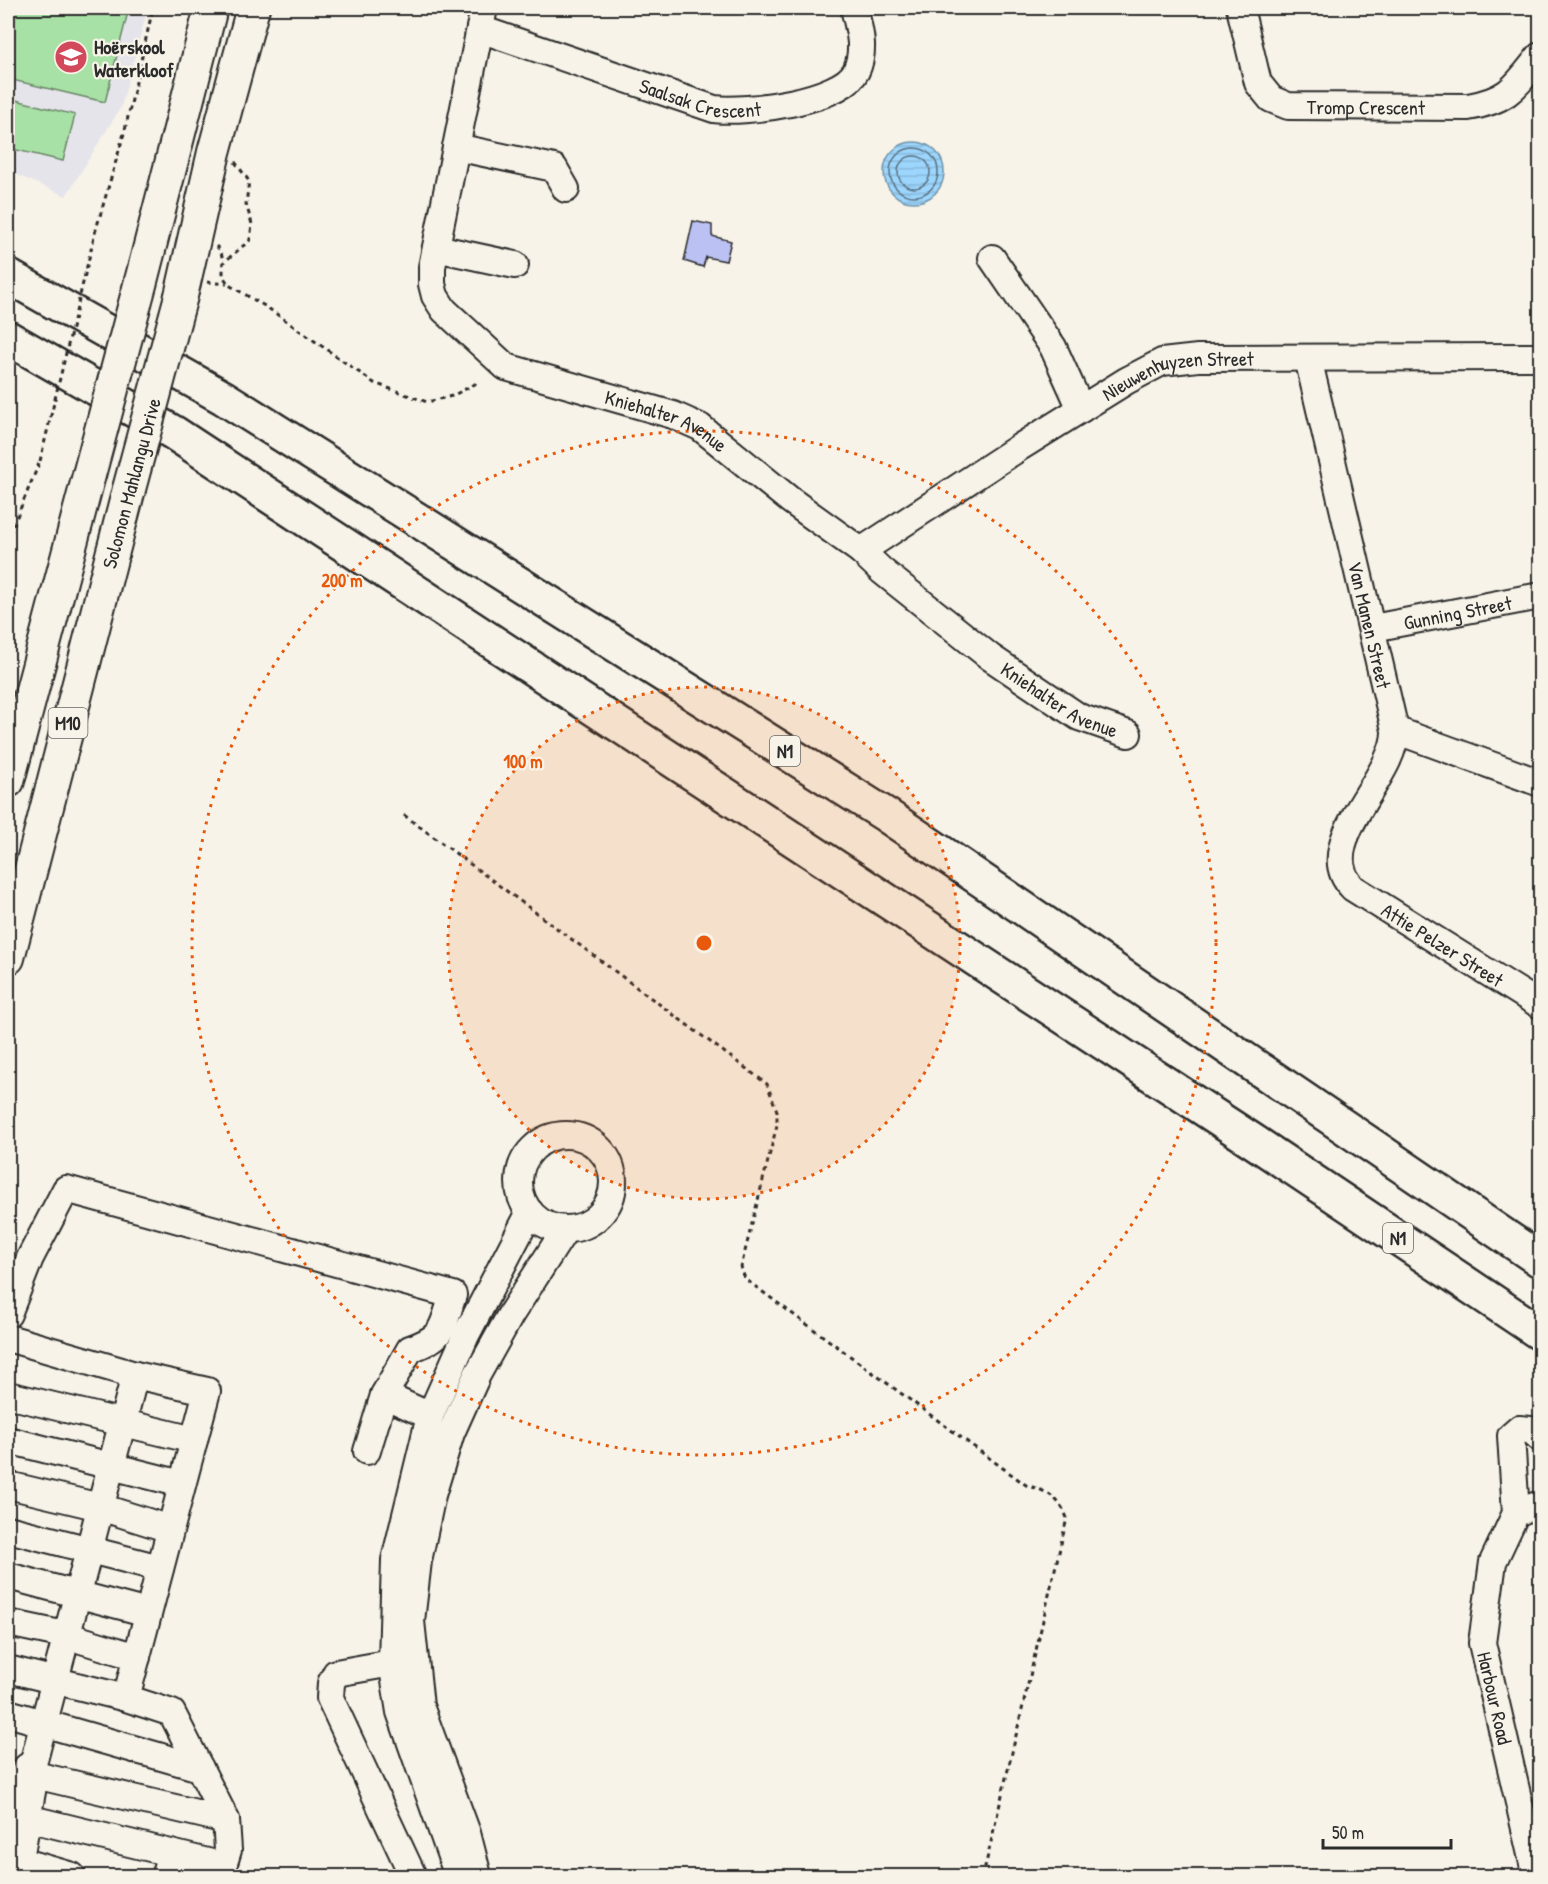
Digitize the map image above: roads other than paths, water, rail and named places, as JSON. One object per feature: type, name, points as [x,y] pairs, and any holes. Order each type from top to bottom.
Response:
[{"type":"highway","name":"N1","points":[[8,276],[224,398],[886,815],[1540,1260]]},
{"type":"highway","name":"N1","points":[[8,338],[184,440],[1256,1143],[1540,1333]]},
{"type":"highway","points":[[1256,1143],[1540,1350]]},
{"type":"main road","name":"M10","points":[[8,781],[211,8]]},
{"type":"main road","name":"Solomon Mahlangu Drive","points":[[8,958],[181,296],[214,152],[254,8]]},
{"type":"street","name":"Saalsak Crescent","points":[[482,18],[707,106],[731,111],[830,92],[844,85],[855,73],[861,59],[861,40],[854,8]]},
{"type":"street","name":"Tromp Crescent","points":[[1240,8],[1258,83],[1271,99],[1288,106],[1468,107],[1492,103],[1506,95],[1540,56]]},
{"type":"street","name":"Kniehalter Avenue","points":[[482,18],[436,248],[432,284],[435,296],[465,331],[506,367],[673,416],[700,427],[790,500],[861,551],[882,572],[990,657],[1079,717],[1128,734]]},
{"type":"street","points":[[456,147],[554,168],[562,178],[566,189]]},
{"type":"street","points":[[436,248],[515,265]]},
{"type":"street","points":[[992,258],[1053,347],[1081,409]]},
{"type":"street","name":"Nieuwenhuyzen Street","points":[[861,551],[1081,409],[1144,371],[1178,358],[1540,357]]},
{"type":"street","name":"Van Manen Street","points":[[1308,358],[1395,730],[1393,750],[1342,843],[1340,858],[1346,881]]},
{"type":"street","name":"Gunning Street","points":[[1372,628],[1540,596]]},
{"type":"street","points":[[1395,730],[1540,783]]},
{"type":"street","name":"Attie Pelzer Street","points":[[1346,881],[1540,1005]]},
{"type":"street","points":[[561,1135],[577,1136],[592,1143],[604,1154],[611,1169],[613,1184],[610,1199],[603,1212],[591,1223],[565,1230],[546,1224],[530,1212],[519,1187],[520,1173],[532,1149],[545,1140],[561,1135]]},
{"type":"street","points":[[8,1314],[30,1258],[66,1189],[121,1202],[453,1295],[442,1330],[432,1342],[410,1349],[384,1395],[367,1451]]},
{"type":"street","points":[[458,1876],[400,1712],[392,1663],[395,1560],[430,1416],[466,1335],[530,1212]]},
{"type":"street","points":[[478,1876],[467,1833],[420,1706],[411,1621],[418,1561],[432,1495],[451,1433],[477,1375],[510,1314],[565,1230]]},
{"type":"street","points":[[8,1338],[135,1375],[207,1391],[126,1698]]},
{"type":"street","points":[[27,1876],[19,1874],[9,1863],[8,1850],[26,1767],[42,1722],[135,1375]]},
{"type":"street","points":[[8,1395],[194,1440]]},
{"type":"street","points":[[384,1395],[430,1416]]},
{"type":"street","points":[[1540,1438],[1530,1430],[1519,1429],[1511,1436],[1516,1513],[1540,1504]]},
{"type":"street","points":[[8,1440],[182,1484]]},
{"type":"street","points":[[8,1485],[100,1507],[171,1529]]},
{"type":"street","name":"Harbour Road","points":[[1516,1513],[1493,1562],[1482,1643],[1536,1876]]},
{"type":"street","points":[[8,1529],[160,1568]]},
{"type":"street","points":[[8,1576],[148,1613]]},
{"type":"street","points":[[8,1623],[65,1635],[137,1656]]},
{"type":"street","points":[[392,1663],[336,1673],[330,1683],[330,1698],[413,1876]]},
{"type":"street","points":[[8,1670],[126,1698],[172,1713],[226,1820],[228,1850],[222,1871],[167,1865],[27,1818]]},
{"type":"street","points":[[8,1713],[200,1768]]},
{"type":"street","points":[[26,1767],[27,1818],[21,1853],[24,1862],[72,1876]]},
{"type":"street","points":[[26,1767],[226,1820]]},
{"type":"water","points":[[914,142],[931,147],[939,155],[944,172],[939,189],[931,197],[914,202],[897,197],[889,189],[884,172],[889,155],[897,147]]},
{"type":"place","name":"Hoërskool Waterkloof","points":[[71,57]]}]
